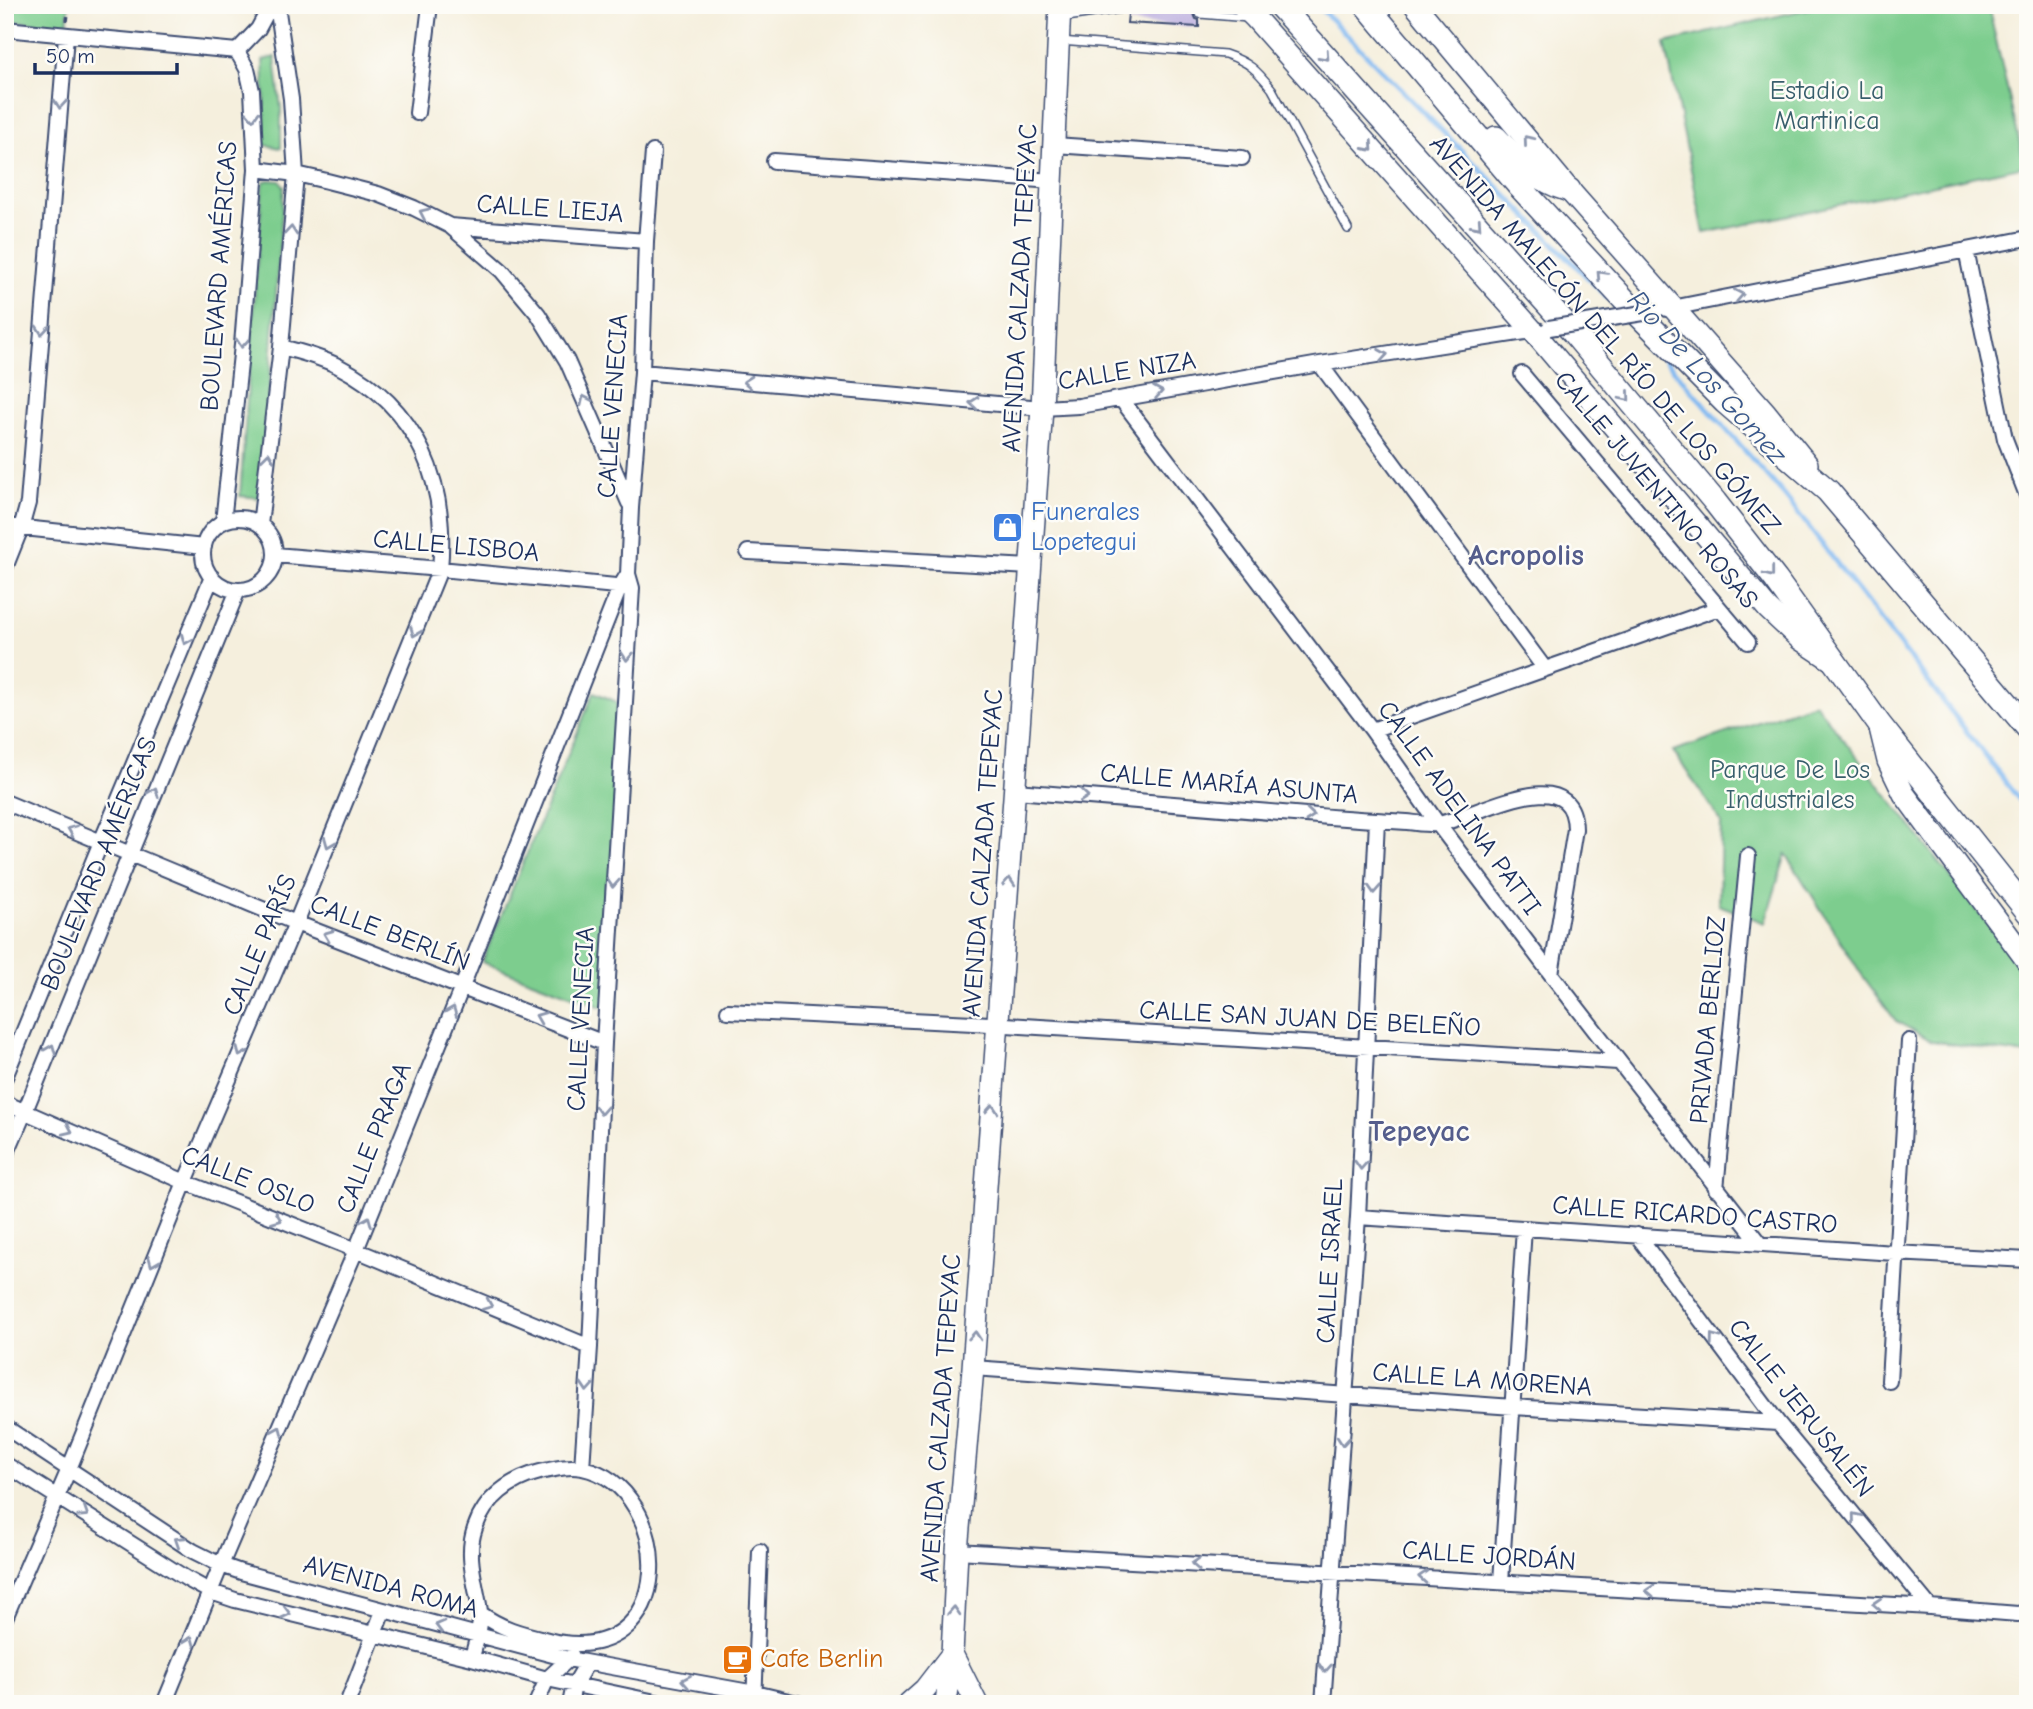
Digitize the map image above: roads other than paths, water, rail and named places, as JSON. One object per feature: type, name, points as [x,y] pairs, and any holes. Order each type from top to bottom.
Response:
[{"type":"main road","name":"AVENIDA MALECÓN DEL RÍO DE LOS GÓMEZ","points":[[1279,5],[1572,331],[1715,502],[1776,580],[1879,724],[2028,912]]},
{"type":"main road","name":"AVENIDA MALECÓN DEL RÍO DE LOS GÓMEZ","points":[[1366,5],[1520,187],[1630,306],[1725,402],[1828,491],[2028,728]]},
{"type":"main road","points":[[1382,5],[1511,153],[1540,178],[1553,186],[1569,190]]},
{"type":"street","points":[[5,29],[237,51],[258,29],[271,5]]},
{"type":"street","points":[[260,525],[281,347],[296,174],[291,99],[277,5]]},
{"type":"street","points":[[417,113],[430,5]]},
{"type":"street","name":"AVENIDA MALECÓN DEL RÍO DE LOS GÓMEZ","points":[[1415,5],[1569,190],[1664,310],[1766,413],[1828,491]]},
{"type":"street","name":"AVENIDA CALZADA TEPEYAC","points":[[946,1704],[952,1654],[957,1551],[1032,567],[1060,12]]},
{"type":"street","name":"AVENIDA MALECÓN DEL RÍO DE LOS GÓMEZ","points":[[1249,12],[1541,330]]},
{"type":"street","points":[[5,568],[28,503],[66,36]]},
{"type":"street","name":"BOULEVARD AMÉRICAS","points":[[223,522],[242,345],[256,169],[252,91],[247,69],[237,51]]},
{"type":"street","points":[[1055,145],[1242,158]]},
{"type":"street","name":"CALLE VENECIA","points":[[582,1468],[626,583],[642,372],[646,241],[653,152]]},
{"type":"street","points":[[774,161],[1053,181]]},
{"type":"street","points":[[256,169],[296,174],[378,194],[450,226],[502,271],[538,314],[567,361],[631,508]]},
{"type":"street","name":"CALLE LIEJA","points":[[450,226],[646,241]]},
{"type":"street","name":"CALLE NIZA","points":[[642,372],[1042,408],[1079,406],[1320,364],[1664,310],[2028,238]]},
{"type":"street","points":[[1966,250],[2005,439],[2028,498]]},
{"type":"street","name":"CALLE JUVENTINO ROSAS","points":[[1541,330],[1768,609],[1800,639],[1831,660]]},
{"type":"street","name":"CALLE PARÍS","points":[[5,1618],[58,1497],[185,1182],[296,923],[440,569],[440,510],[429,467],[410,426],[377,391],[357,377],[314,356],[281,347]]},
{"type":"street","points":[[1320,364],[1545,668]]},
{"type":"street","name":"CALLE JUVENTINO ROSAS","points":[[1522,374],[1748,642]]},
{"type":"street","name":"CALLE ADELINA PATTI","points":[[1121,399],[1372,730],[1438,824],[1551,974],[1759,1243]]},
{"type":"street","points":[[242,518],[260,525],[271,538],[275,555],[268,576],[249,588],[238,590],[224,586],[212,577],[205,563],[204,547],[211,533],[223,522],[242,518]]},
{"type":"street","points":[[5,526],[204,547]]},
{"type":"street","points":[[748,552],[1032,567]]},
{"type":"street","name":"CALLE LISBOA","points":[[275,555],[626,583]]},
{"type":"street","name":"BOULEVARD AMÉRICAS","points":[[5,1077],[212,577]]},
{"type":"street","name":"CALLE PRAGA","points":[[164,1704],[356,1250],[626,583]]},
{"type":"street","name":"BOULEVARD AMÉRICAS","points":[[5,1157],[238,590]]},
{"type":"street","points":[[1372,730],[1719,608]]},
{"type":"street","points":[[1879,724],[1888,761],[1904,794],[2028,962]]},
{"type":"street","name":"CALLE MARÍA ASUNTA","points":[[1016,791],[1438,824]]},
{"type":"street","points":[[1438,824],[1517,798],[1539,794],[1556,796],[1568,803],[1575,816],[1575,830],[1551,974]]},
{"type":"street","name":"CALLE BERLÍN","points":[[5,802],[296,923],[604,1043]]},
{"type":"street","name":"CALLE ISRAEL","points":[[1323,1704],[1358,1217],[1377,821]]},
{"type":"street","name":"PRIVADA BERLIOZ","points":[[1716,1189],[1748,856]]},
{"type":"street","name":"CALLE SAN JUAN DE BELEÑO","points":[[728,1011],[1618,1062]]},
{"type":"street","points":[[1889,1381],[1909,1041]]},
{"type":"street","name":"CALLE OSLO","points":[[5,1103],[185,1182],[590,1348]]},
{"type":"street","name":"CALLE RICARDO CASTRO","points":[[1358,1217],[2028,1260]]},
{"type":"street","points":[[1501,1582],[1524,1228]]},
{"type":"street","name":"CALLE JERUSALÉN","points":[[1637,1235],[1778,1423],[1930,1607]]},
{"type":"street","name":"CALLE LA MORENA","points":[[973,1368],[1513,1407],[1778,1423]]},
{"type":"street","name":"AVENIDA ROMA","points":[[5,1427],[194,1550],[221,1565],[241,1572],[568,1659],[755,1698],[801,1704]]},
{"type":"street","name":"AVENIDA ROMA","points":[[5,1464],[211,1592],[547,1679],[665,1704]]},
{"type":"street","points":[[472,1658],[480,1613],[473,1580],[471,1546],[475,1527],[490,1501],[502,1489],[516,1480],[549,1470],[582,1468],[602,1475],[621,1488],[633,1502],[646,1532],[652,1564],[644,1603],[632,1623],[620,1634],[583,1645],[563,1644],[500,1627],[480,1613]]},
{"type":"street","points":[[755,1698],[760,1551]]},
{"type":"street","name":"CALLE JORDÁN","points":[[957,1551],[2023,1613]]},
{"type":"street","points":[[347,1704],[383,1611]]},
{"type":"street","points":[[536,1704],[547,1679],[583,1645]]},
{"type":"street","points":[[908,1704],[925,1689],[952,1654],[977,1704]]},
{"type":"street","points":[[570,1704],[574,1685],[587,1662]]},
{"type":"lane","points":[[1060,12],[1125,7]]},
{"type":"lane","points":[[1200,15],[1249,12]]},
{"type":"lane","points":[[1059,41],[1225,54],[1243,60],[1258,71],[1272,89],[1348,229]]},
{"type":"waterway","name":"Rio De Los Gomez","points":[[1317,5],[1606,296]]},
{"type":"waterway","name":"Rio De Los Gomez","points":[[1644,336],[1784,495],[2028,811]]},
{"type":"place","name":"Funerales Lopetegui","points":[[1008,527]]},
{"type":"place","name":"Cafe Berlin","points":[[737,1659]]},
{"type":"district","name":"Acropolis","points":[[1526,555]]},
{"type":"district","name":"Tepeyac","points":[[1419,1131]]},
{"type":"park label","name":"Estadio La Martinica","points":[[1827,106]]},
{"type":"park label","name":"Parque De Los Industriales","points":[[1790,785]]}]
